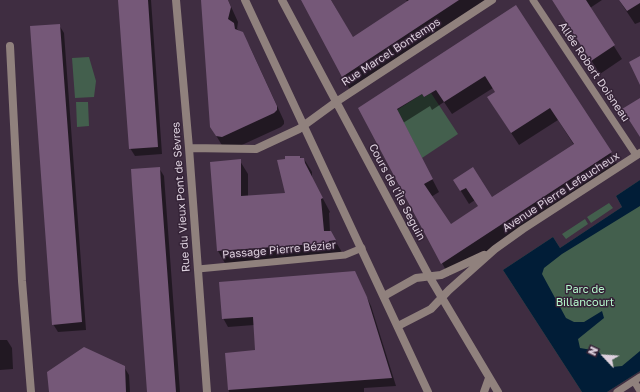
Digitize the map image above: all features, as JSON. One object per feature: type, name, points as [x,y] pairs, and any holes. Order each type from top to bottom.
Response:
[{"type":"street","name":"Rue du Vieux Pont de Sèvres","points":[[176,0],[189,148],[207,392]]},
{"type":"street","points":[[245,0],[428,392]]},
{"type":"street","name":"Cours de l'Île Seguin","points":[[282,0],[429,276],[498,392]]},
{"type":"street","name":"Rue Marcel Bontemps","points":[[189,148],[256,149],[304,125],[336,102],[492,0]]},
{"type":"street","name":"Allée Robert Doisneau","points":[[533,0],[638,154]]},
{"type":"street","points":[[10,46],[22,282],[31,392]]},
{"type":"street","name":"Avenue Pierre Lefaucheux","points":[[384,296],[416,278],[447,273],[495,249],[638,154]]},
{"type":"street","name":"Passage Pierre Bézier","points":[[198,269],[345,255],[362,248]]},
{"type":"street","name":"Avenue Pierre Lefaucheux","points":[[398,326],[432,309],[495,249]]},
{"type":"street","points":[[484,392],[489,378]]},
{"type":"street","points":[[617,392],[637,379],[640,391]]},
{"type":"green space","points":[[89,57],[96,81],[94,97],[75,98],[72,58]]},
{"type":"green space","points":[[431,93],[458,134],[422,158],[397,110],[422,94],[424,97]]},
{"type":"green space","points":[[76,102],[88,102],[89,126],[77,127]]},
{"type":"green space","name":"Parc de Billancourt","points":[[640,180],[640,371],[607,392],[582,392],[503,270],[553,237],[560,248],[622,207],[616,196]]},
{"type":"green space","points":[[609,203],[613,208],[591,223],[587,217]]},
{"type":"green space","points":[[585,219],[588,224],[566,239],[562,234]]},
{"type":"water","points":[[640,180],[640,206],[562,254],[544,268],[542,274],[566,318],[574,322],[584,322],[602,311],[604,318],[578,339],[580,348],[598,351],[612,367],[622,366],[640,351],[640,371],[607,392],[582,392],[503,270],[553,237],[560,248],[622,207],[616,196]]},
{"type":"building","points":[[118,0],[148,0],[158,147],[129,149]]},
{"type":"building","points":[[201,0],[228,0],[231,7],[228,19],[234,23],[235,29],[243,32],[277,106],[277,110],[274,113],[222,137],[216,136],[210,127]]},
{"type":"building","points":[[301,0],[331,0],[353,37],[409,0],[459,0],[342,77]]},
{"type":"building","points":[[552,0],[586,0],[615,45],[591,61]]},
{"type":"building","points":[[619,0],[640,0],[640,3],[627,11]]},
{"type":"building","points":[[516,5],[612,152],[441,264],[358,108]],"holes":[[[485,76],[495,92],[487,97],[511,133],[550,108],[574,144],[492,197],[473,167],[453,180],[460,191],[466,188],[478,206],[451,224],[424,184],[433,179],[397,109],[422,94],[424,97],[436,90],[444,102]]]},
{"type":"building","points":[[60,24],[82,322],[52,325],[30,26]]},
{"type":"building","points":[[640,56],[640,85],[629,62]]},
{"type":"building","points":[[640,98],[640,137],[622,109]]},
{"type":"building","points":[[285,156],[300,156],[300,158],[304,158],[305,163],[323,198],[321,199],[324,231],[331,231],[336,240],[329,241],[329,243],[217,251],[210,162],[241,159],[241,196],[285,193],[277,160],[285,159]]},
{"type":"building","points":[[160,167],[176,392],[147,392],[132,185],[131,169]]},
{"type":"building","points":[[355,271],[367,297],[392,378],[228,390],[225,353],[255,350],[253,317],[222,319],[219,282]]},
{"type":"building","points":[[84,347],[125,366],[126,392],[49,392],[47,372]]}]
